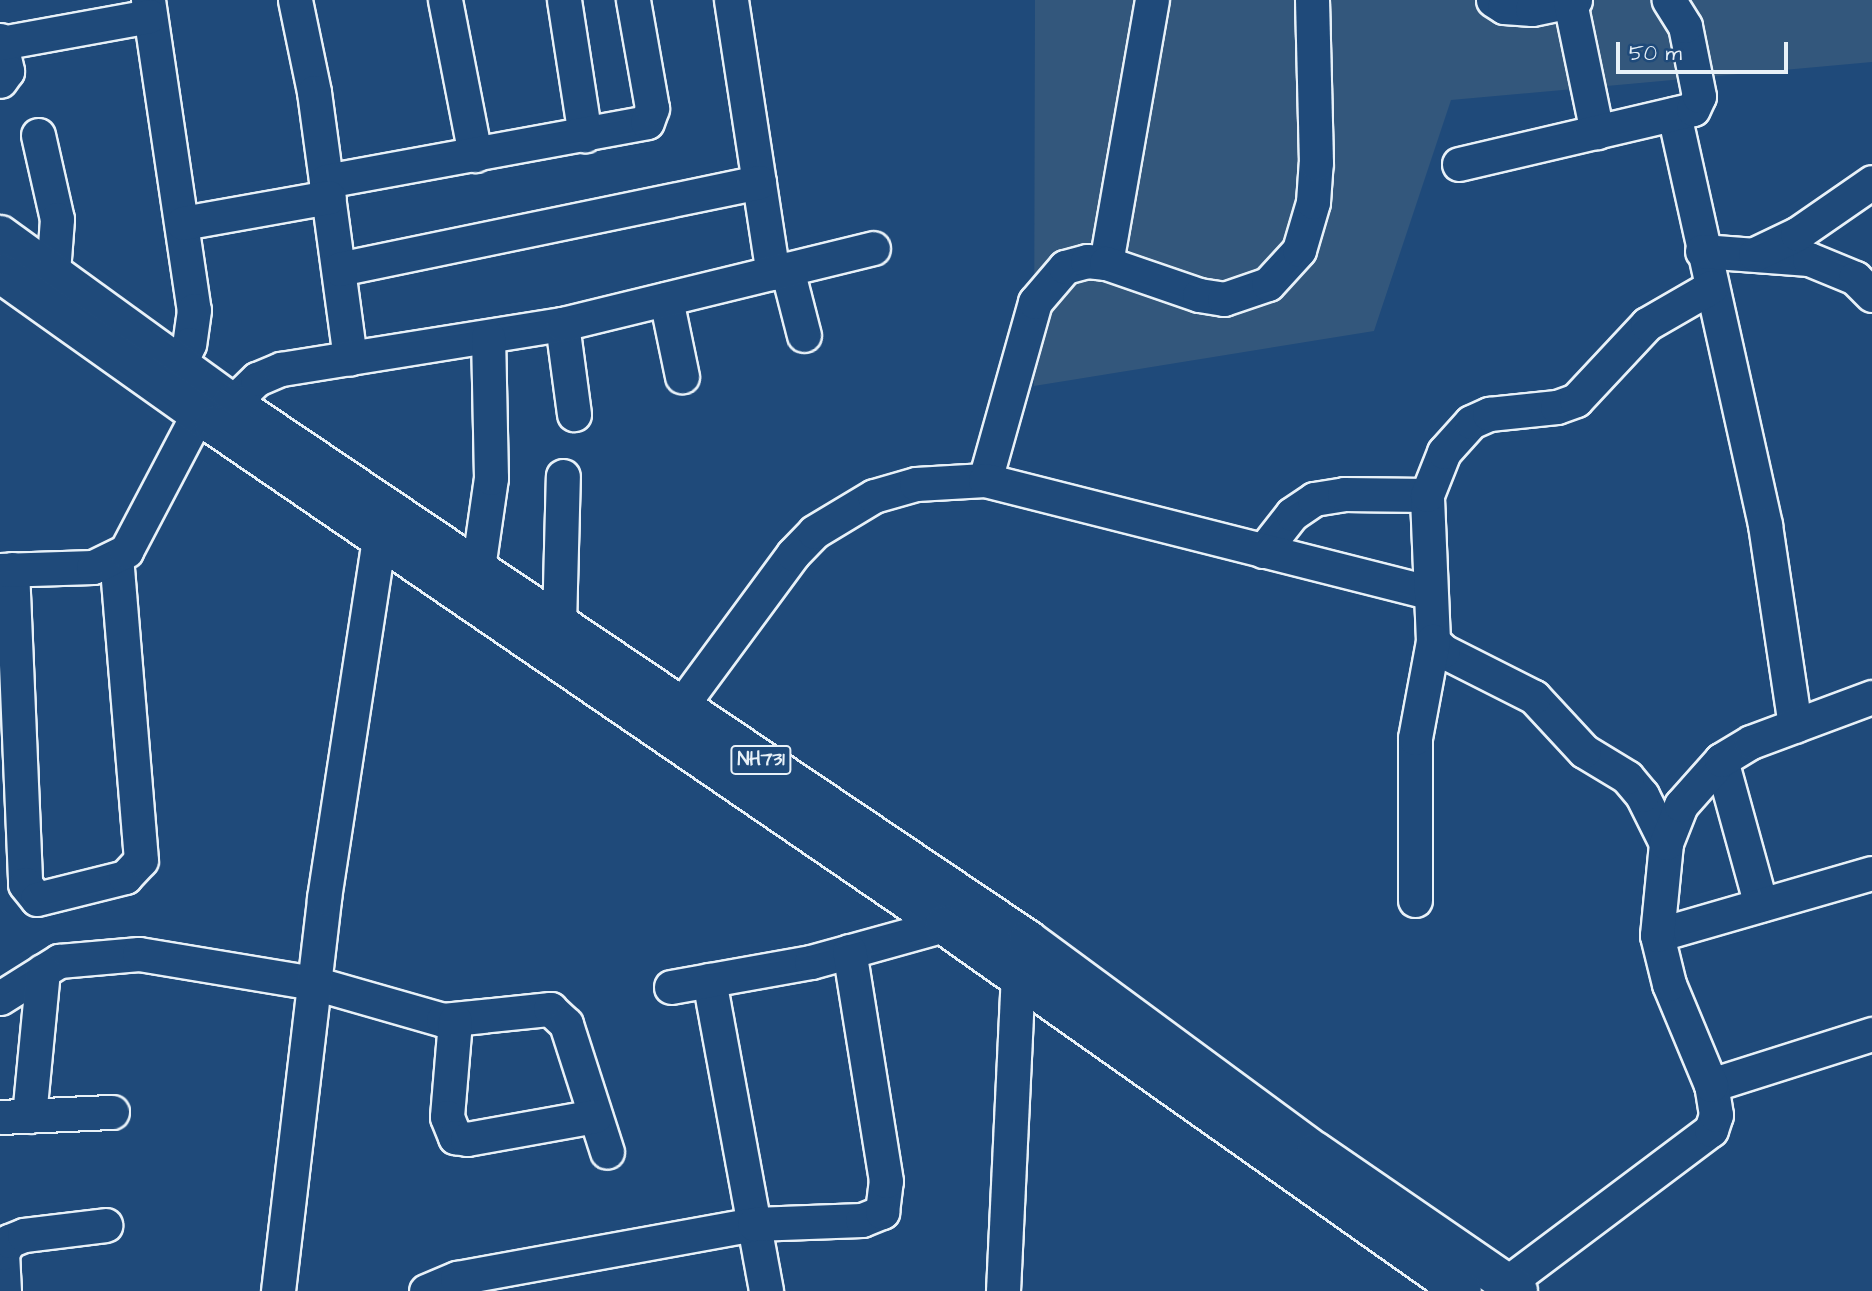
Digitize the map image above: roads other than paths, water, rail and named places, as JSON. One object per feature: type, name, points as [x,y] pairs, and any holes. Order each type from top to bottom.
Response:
[{"type":"highway","name":"NH731","points":[[0,235],[53,272],[173,378],[379,537],[1018,976],[1462,1291]]},
{"type":"highway","name":"NH731","points":[[0,273],[173,378]]},
{"type":"highway","name":"NH731","points":[[215,409],[478,568],[1028,940],[1316,1152],[1513,1287]]},
{"type":"street","points":[[295,0],[327,189],[350,359]]},
{"type":"street","points":[[445,0],[475,155]]},
{"type":"street","points":[[564,0],[585,135]]},
{"type":"street","points":[[183,223],[475,155],[635,127],[651,118],[633,0]]},
{"type":"street","points":[[730,0],[759,183],[780,271],[804,335]]},
{"type":"street","points":[[1106,263],[1152,0]]},
{"type":"street","points":[[985,480],[1035,302],[1065,267],[1087,261],[1106,263],[1199,295],[1224,299],[1250,294],[1287,267],[1299,250],[1313,202],[1312,0]]},
{"type":"street","points":[[1493,0],[1517,9],[1572,1],[1597,132]]},
{"type":"street","points":[[1459,164],[1693,109],[1699,96],[1685,26],[1669,0]]},
{"type":"street","points":[[0,81],[7,71],[0,42],[149,8],[183,223],[194,323],[173,378]]},
{"type":"street","points":[[1674,114],[1702,251],[1765,525],[1795,726]]},
{"type":"street","points":[[38,135],[57,219],[53,272]]},
{"type":"street","points":[[1755,254],[1797,234],[1872,182]]},
{"type":"street","points":[[339,269],[759,183]]},
{"type":"street","points":[[116,559],[141,849],[133,873],[44,898],[29,894],[25,884],[11,710],[6,569],[93,567],[116,559],[134,542],[215,409],[266,374],[562,324],[873,248]]},
{"type":"street","points":[[1702,251],[1755,254],[1834,266],[1872,295]]},
{"type":"street","points":[[1415,900],[1415,738],[1433,641],[1427,495],[1444,452],[1471,422],[1489,414],[1557,407],[1576,400],[1647,324],[1711,287]]},
{"type":"street","points":[[666,299],[682,376]]},
{"type":"street","points":[[562,324],[575,414]]},
{"type":"street","points":[[478,568],[491,478],[488,337]]},
{"type":"street","points":[[559,624],[563,476]]},
{"type":"street","points":[[681,706],[793,554],[814,532],[874,496],[948,479],[985,480],[1429,593]]},
{"type":"street","points":[[1263,551],[1292,514],[1314,499],[1344,494],[1427,495]]},
{"type":"street","points":[[278,1291],[314,983],[379,537]]},
{"type":"street","points":[[1433,641],[1443,651],[1534,697],[1584,751],[1627,777],[1642,795],[1666,843]]},
{"type":"street","points":[[1513,1287],[1701,1142],[1716,1115],[1711,1085],[1669,984],[1657,935],[1666,843],[1681,805],[1721,760],[1795,726],[1872,697]]},
{"type":"street","points":[[1721,760],[1761,905]]},
{"type":"street","points":[[1657,935],[1872,873]]},
{"type":"street","points":[[671,987],[849,951],[944,925]]},
{"type":"street","points":[[426,1291],[457,1278],[754,1224],[870,1219],[886,1206],[886,1181],[849,951]]},
{"type":"street","points":[[0,998],[68,959],[139,954],[314,983],[455,1021],[540,1009],[556,1011],[566,1024],[607,1152]]},
{"type":"street","points":[[43,971],[14,1116],[112,1112]]},
{"type":"street","points":[[1003,1291],[1018,976]]},
{"type":"street","points":[[709,980],[766,1291]]},
{"type":"street","points":[[455,1021],[447,1117],[454,1137],[467,1139],[595,1116]]},
{"type":"street","points":[[1711,1085],[1872,1034]]},
{"type":"street","points":[[2,1274],[5,1247],[15,1238],[105,1225]]}]
